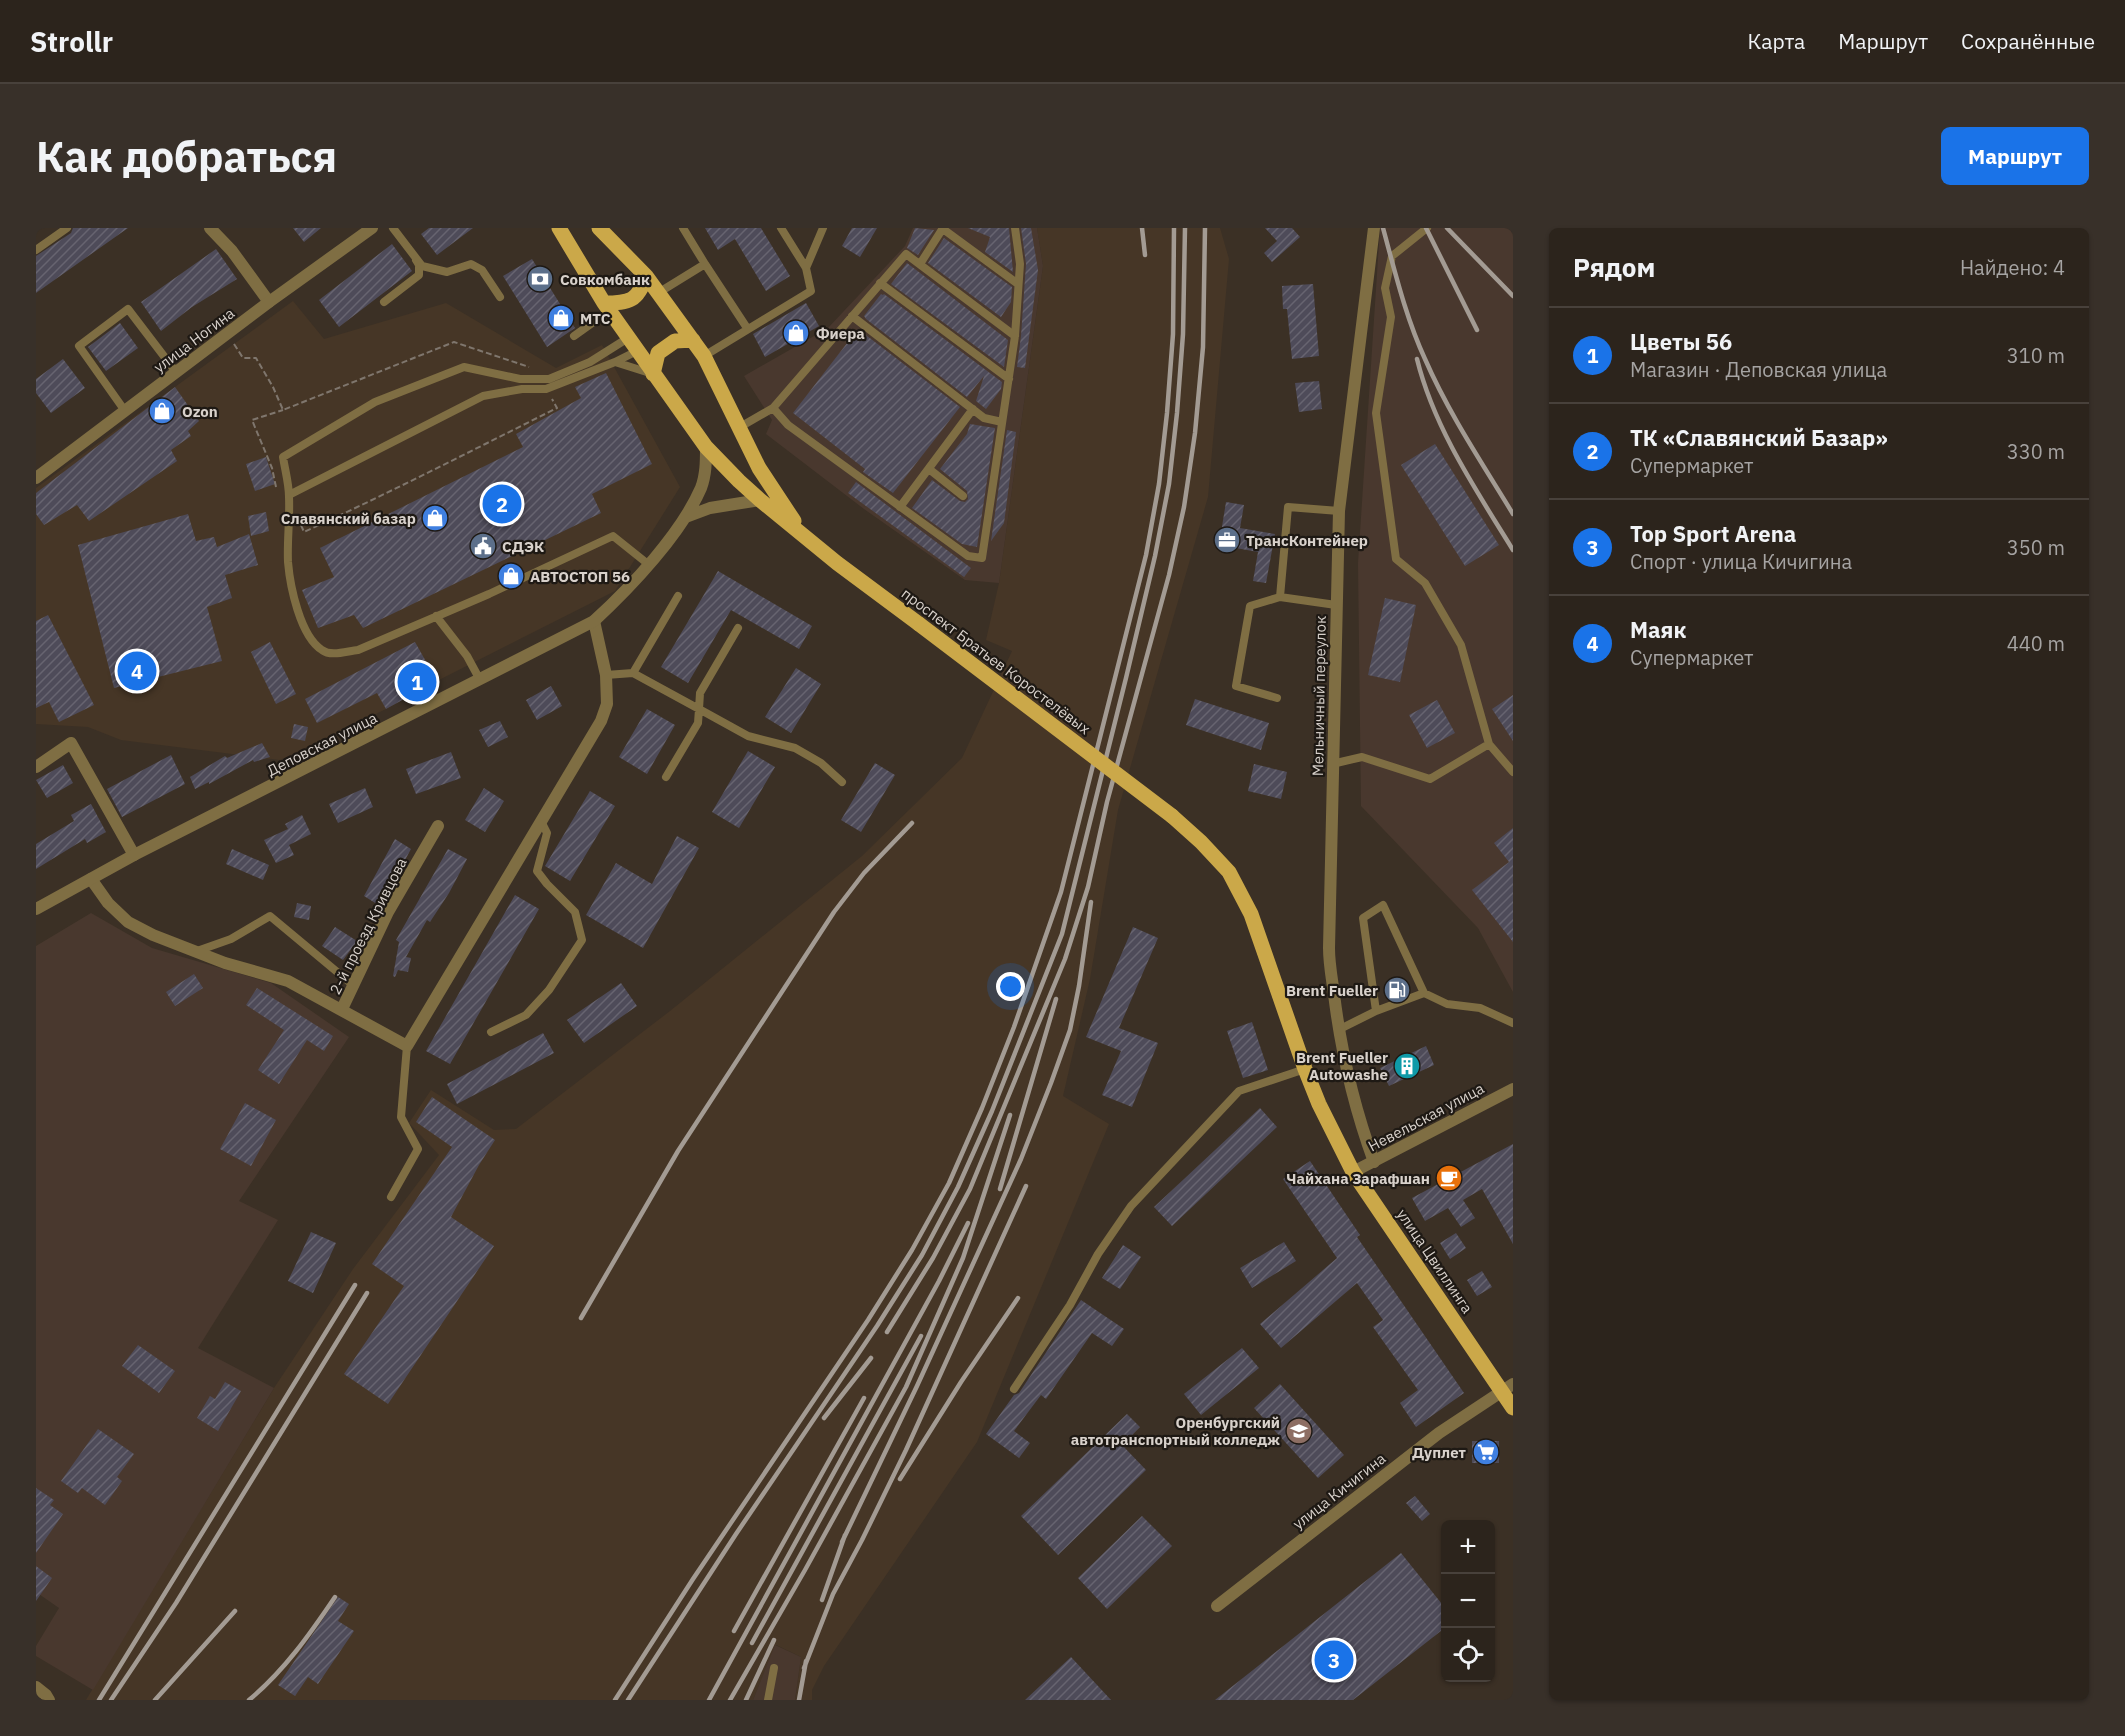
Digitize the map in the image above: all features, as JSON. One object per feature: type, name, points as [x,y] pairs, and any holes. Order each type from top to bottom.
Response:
[{"type":"main road","name":"проспект Братьев Коростелёвых","points":[[559,228],[606,307],[653,374],[706,447],[739,482],[837,563],[1172,816]]},
{"type":"main road","name":"проспект Братьев Коростелёвых","points":[[601,229],[646,276],[704,356],[759,468],[800,531]]},
{"type":"main road","points":[[606,307],[625,303],[640,293],[646,276]]},
{"type":"main road","points":[[653,374],[658,353],[675,341],[693,340]]},
{"type":"main road","name":"улица Цвиллинга","points":[[1172,816],[1202,842],[1229,872],[1251,914],[1319,1104],[1353,1172],[1507,1387],[1513,1408]]},
{"type":"street","points":[[210,228],[232,251],[269,302]]},
{"type":"street","name":"улица Ногина","points":[[36,478],[269,302],[372,228]]},
{"type":"street","name":"Мельничный переулок","points":[[1374,228],[1339,511],[1329,966],[1338,1029],[1358,1116],[1374,1162]]},
{"type":"street","name":"Деповская улица","points":[[36,909],[134,855],[594,621],[623,594],[686,517],[701,486],[706,468],[706,447]]},
{"type":"street","points":[[686,517],[710,508],[760,500]]},
{"type":"street","points":[[91,879],[108,903],[128,922],[153,935],[225,963],[288,981],[407,1046],[601,722],[608,704],[606,675],[594,621]]},
{"type":"street","points":[[36,767],[71,743],[134,855]]},
{"type":"street","name":"2-й проезд Кривцова","points":[[342,1009],[388,912],[438,826]]},
{"type":"street","name":"Невельская улица","points":[[1353,1172],[1513,1089]]},
{"type":"street","name":"улица Кичигина","points":[[1217,1605],[1439,1433],[1507,1387]]},
{"type":"street","points":[[36,1688],[49,1700]]},
{"type":"lane","points":[[36,250],[67,228]]},
{"type":"lane","points":[[393,228],[422,266],[447,272],[471,264],[482,270],[500,297]]},
{"type":"lane","points":[[384,302],[418,275],[419,265],[393,228]]},
{"type":"lane","points":[[683,228],[747,328]]},
{"type":"lane","points":[[704,356],[811,291],[806,268],[781,228]]},
{"type":"lane","points":[[806,268],[823,228]]},
{"type":"lane","points":[[773,408],[788,425],[968,556],[982,558],[1015,336],[1020,264],[1015,228]]},
{"type":"lane","points":[[1427,228],[1392,256],[1385,288],[1391,317],[1377,413],[1396,559],[1425,583],[1461,645],[1489,744],[1513,772]]},
{"type":"lane","points":[[920,264],[943,229],[1018,284]]},
{"type":"lane","points":[[740,426],[773,408],[906,254],[1015,336]]},
{"type":"lane","points":[[658,293],[705,264]]},
{"type":"lane","points":[[880,283],[1009,379]]},
{"type":"lane","points":[[574,336],[606,307]]},
{"type":"lane","points":[[125,411],[80,346],[128,309],[176,372]]},
{"type":"lane","points":[[852,316],[984,417],[1002,422]]},
{"type":"lane","points":[[628,338],[590,362],[549,379],[520,379],[464,367],[375,402],[283,457],[289,495],[288,561],[299,614],[312,642],[323,652],[335,653],[358,650],[613,536],[648,564]]},
{"type":"lane","points":[[289,495],[483,396],[522,389],[546,389],[637,351]]},
{"type":"lane","points":[[615,362],[653,374]]},
{"type":"lane","points":[[900,507],[973,409]]},
{"type":"lane","points":[[929,469],[963,496]]},
{"type":"lane","points":[[1280,597],[1287,507],[1339,511]]},
{"type":"lane","points":[[633,673],[678,596]]},
{"type":"lane","points":[[1277,698],[1236,686],[1250,606],[1280,597],[1336,604]]},
{"type":"lane","points":[[436,616],[467,656],[480,680]]},
{"type":"lane","points":[[666,777],[698,723],[700,693],[738,628]]},
{"type":"lane","points":[[606,675],[633,673],[748,736],[795,748],[820,763],[842,782]]},
{"type":"lane","points":[[1332,764],[1362,758],[1430,779],[1489,744]]},
{"type":"lane","points":[[491,1032],[526,1015],[549,990],[582,940],[576,912],[537,871],[547,833],[541,821]]},
{"type":"lane","points":[[1376,1011],[1363,918],[1383,905],[1424,993],[1447,1004],[1480,1008],[1513,1023]]},
{"type":"lane","points":[[197,951],[231,939],[270,916],[354,986]]},
{"type":"lane","points":[[1338,1029],[1376,1011],[1424,993]]},
{"type":"lane","points":[[391,1197],[418,1149],[401,1117],[407,1046]]},
{"type":"lane","points":[[1014,1389],[1070,1305],[1098,1254],[1131,1206],[1239,1091],[1305,1069]]},
{"type":"lane","points":[[768,1700],[774,1668]]},
{"type":"path","points":[[227,334],[243,358],[255,358],[273,387],[283,410]]},
{"type":"path","points":[[276,489],[272,468],[252,420],[283,410],[454,342],[536,369],[541,379]]},
{"type":"path","points":[[289,507],[296,513],[304,532],[371,502],[557,408],[546,389]]},
{"type":"shaded area","points":[[913,228],[1037,228],[1043,266],[999,583],[965,580],[864,509],[766,434],[772,420],[744,376],[828,328],[905,246]]},
{"type":"shaded area","points":[[1037,228],[1220,228],[1229,259],[1208,497],[1118,810],[1090,979],[1063,1096],[1109,1124],[977,1442],[824,1666],[812,1690],[812,1700],[795,1700],[801,1657],[776,1645],[753,1700],[86,1700],[274,1388],[353,1269],[439,1155],[409,1123],[431,1090],[494,1130],[516,1129],[670,1011],[862,856],[962,758],[1012,651],[986,640],[999,583],[1043,266]]},
{"type":"shaded area","points":[[1380,228],[1513,228],[1513,992],[1478,928],[1361,806],[1358,563]]},
{"type":"shaded area","name":"Славянский базар","points":[[293,301],[324,339],[446,303],[556,368],[602,345],[680,487],[615,591],[386,709],[280,760],[121,740],[88,727],[36,724],[36,488]]},
{"type":"shaded area","points":[[91,913],[152,948],[271,983],[349,1037],[239,1201],[278,1220],[198,1348],[274,1388],[93,1690],[36,1656],[36,1646],[59,1608],[36,1592],[36,946]]},
{"type":"shaded area","points":[[775,1645],[801,1657],[795,1700],[753,1700]]},
{"type":"building","points":[[73,228],[128,228],[36,293],[36,256],[71,233]]},
{"type":"building","points":[[293,228],[321,228],[304,242]]},
{"type":"building","points":[[429,228],[473,228],[437,255],[421,234]]},
{"type":"building","points":[[705,228],[761,228],[790,276],[766,291],[735,239],[718,250]]},
{"type":"building","points":[[852,228],[877,228],[860,257],[842,246]]},
{"type":"building","points":[[915,228],[934,230],[918,255],[907,248]]},
{"type":"building","points":[[968,228],[1009,228],[1013,272],[985,252],[990,237]]},
{"type":"building","points":[[1021,228],[1031,228],[1038,270],[1025,368],[1017,367],[1026,264]]},
{"type":"building","points":[[1265,228],[1292,228],[1300,237],[1272,262],[1264,253],[1277,241]]},
{"type":"building","points":[[944,238],[1012,287],[1011,302],[1001,317],[928,263]]},
{"type":"building","points":[[392,244],[412,271],[339,327],[319,300]]},
{"type":"building","points":[[216,249],[237,279],[192,307],[161,331],[141,302]]},
{"type":"building","points":[[532,259],[575,328],[547,347],[503,276]]},
{"type":"building","points":[[907,263],[1008,340],[1004,367],[891,284]]},
{"type":"building","points":[[1313,284],[1319,356],[1292,359],[1287,309],[1283,309],[1282,286]]},
{"type":"building","points":[[881,294],[1002,382],[1001,389],[986,409],[976,401],[984,376],[967,397],[866,319],[864,316]]},
{"type":"building","points":[[806,303],[819,326],[765,357],[753,334]]},
{"type":"building","points":[[120,323],[138,348],[106,371],[88,347]]},
{"type":"building","points":[[858,329],[960,407],[893,493],[863,472],[865,469],[793,413]]},
{"type":"building","points":[[63,359],[85,388],[51,413],[36,393],[36,379]]},
{"type":"building","points":[[606,373],[652,464],[592,494],[601,513],[363,628],[354,615],[318,628],[302,590],[334,577],[320,548],[523,447],[516,434],[581,398],[575,387]]},
{"type":"building","points":[[1319,381],[1322,409],[1299,412],[1295,383]]},
{"type":"building","points":[[175,387],[199,421],[188,431],[191,436],[171,450],[177,461],[89,521],[77,505],[44,525],[36,514],[36,493]]},
{"type":"building","points":[[970,424],[995,428],[977,547],[962,544],[912,508],[932,480],[960,501],[965,502],[968,499],[967,491],[940,469],[967,434]]},
{"type":"building","points":[[1007,430],[1016,432],[1004,523],[991,541]]},
{"type":"building","points":[[1435,444],[1499,545],[1465,566],[1401,465]]},
{"type":"building","points":[[266,457],[275,484],[255,491],[246,464]]},
{"type":"building","points":[[856,482],[971,568],[964,577],[848,493]]},
{"type":"building","points":[[1226,502],[1244,505],[1240,528],[1275,534],[1266,583],[1253,581],[1258,552],[1219,545]]},
{"type":"building","points":[[266,512],[269,531],[251,536],[248,516]]},
{"type":"building","points":[[188,514],[196,541],[214,537],[217,547],[249,534],[258,565],[225,575],[232,598],[207,607],[222,661],[114,688],[78,545]]},
{"type":"building","points":[[718,571],[812,626],[799,649],[731,610],[688,683],[661,667]]},
{"type":"building","points":[[1385,598],[1416,605],[1400,682],[1368,675]]},
{"type":"building","points":[[48,615],[94,705],[59,722],[49,702],[36,708],[36,621]]},
{"type":"building","points":[[270,642],[296,694],[276,704],[251,652]]},
{"type":"building","points":[[415,642],[437,681],[386,709],[377,693],[317,723],[305,699]]},
{"type":"building","points":[[796,668],[821,684],[791,733],[765,717]]},
{"type":"building","points":[[551,686],[562,706],[537,720],[526,700]]},
{"type":"building","points":[[1513,695],[1513,741],[1492,709]]},
{"type":"building","points":[[1195,699],[1269,723],[1261,750],[1186,725]]},
{"type":"building","points":[[1437,700],[1455,733],[1427,748],[1409,715]]},
{"type":"building","points":[[647,709],[675,725],[647,774],[619,757]]},
{"type":"building","points":[[500,721],[508,737],[488,747],[479,730]]},
{"type":"building","points":[[294,724],[308,727],[305,741],[291,738]]},
{"type":"building","points":[[262,743],[270,757],[254,762],[253,760],[195,789],[190,777],[225,756],[227,758]]},
{"type":"building","points":[[748,751],[775,767],[739,828],[712,812]]},
{"type":"building","points":[[451,752],[461,778],[416,794],[406,769]]},
{"type":"building","points":[[171,755],[185,784],[122,817],[107,789]]},
{"type":"building","points":[[875,763],[895,775],[861,832],[841,820]]},
{"type":"building","points":[[1254,764],[1287,772],[1281,799],[1248,791]]},
{"type":"building","points":[[63,765],[73,783],[47,798],[36,780]]},
{"type":"building","points":[[365,788],[373,807],[338,823],[329,804]]},
{"type":"building","points":[[484,788],[504,801],[485,832],[465,820]]},
{"type":"building","points":[[590,791],[615,806],[570,881],[545,866]]},
{"type":"building","points":[[91,804],[106,832],[87,843],[85,839],[36,869],[36,844],[74,821],[71,815]]},
{"type":"building","points":[[302,815],[311,834],[289,845],[294,855],[276,863],[264,840],[288,829],[285,824]]},
{"type":"building","points":[[1513,828],[1513,942],[1472,890],[1509,862],[1494,843]]},
{"type":"building","points":[[677,836],[699,848],[643,948],[586,915],[616,863],[652,884]]},
{"type":"building","points":[[395,839],[411,849],[380,906],[364,896]]},
{"type":"building","points":[[232,849],[269,865],[263,880],[226,864]]},
{"type":"building","points":[[448,849],[467,859],[449,893],[430,922],[427,920],[406,957],[411,958],[408,972],[398,970],[395,977],[393,976],[399,942],[396,940]]},
{"type":"building","points":[[515,895],[539,909],[450,1064],[426,1051]]},
{"type":"building","points":[[297,903],[311,906],[309,920],[294,917]]},
{"type":"building","points":[[335,927],[357,941],[343,960],[322,946]]},
{"type":"building","points":[[1133,927],[1158,938],[1119,1028],[1158,1043],[1132,1107],[1102,1095],[1121,1051],[1086,1037]]},
{"type":"building","points":[[194,974],[203,988],[175,1006],[166,992]]},
{"type":"building","points":[[621,983],[637,1006],[584,1043],[567,1020]]},
{"type":"building","points":[[257,988],[333,1036],[324,1051],[307,1040],[279,1084],[258,1070],[284,1030],[246,1005]]},
{"type":"building","points":[[1252,1022],[1268,1070],[1243,1078],[1227,1031]]},
{"type":"building","points":[[543,1033],[554,1053],[457,1104],[447,1084]]},
{"type":"building","name":"Brent Fueller Autowashe","points":[[1426,1046],[1434,1065],[1389,1086],[1380,1068]]},
{"type":"building","points":[[432,1097],[495,1140],[451,1217],[494,1246],[388,1404],[344,1374],[404,1286],[372,1264],[452,1147],[416,1122]]},
{"type":"building","points":[[245,1103],[276,1120],[251,1166],[220,1149]]},
{"type":"building","points":[[1260,1108],[1277,1127],[1172,1226],[1154,1207]]},
{"type":"building","points":[[1513,1144],[1513,1244],[1482,1189],[1463,1200],[1475,1218],[1461,1227],[1448,1208],[1425,1221],[1412,1198]]},
{"type":"building","points":[[1310,1161],[1360,1235],[1357,1237],[1464,1393],[1416,1427],[1400,1403],[1418,1390],[1373,1327],[1383,1320],[1357,1283],[1281,1348],[1260,1324],[1337,1258],[1283,1179]]},
{"type":"building","points":[[311,1232],[336,1243],[313,1293],[288,1281]]},
{"type":"building","points":[[1456,1233],[1466,1248],[1450,1259],[1440,1243]]},
{"type":"building","points":[[1284,1242],[1296,1261],[1252,1288],[1240,1268]]},
{"type":"building","points":[[1123,1245],[1141,1257],[1120,1289],[1102,1278]]},
{"type":"building","points":[[1482,1271],[1492,1287],[1477,1296],[1467,1280]]},
{"type":"building","points":[[1081,1300],[1124,1329],[1112,1346],[1092,1333],[1046,1399],[1041,1395],[1014,1431],[1030,1443],[1019,1458],[986,1434],[1014,1395],[1019,1393]]},
{"type":"building","points":[[138,1345],[175,1371],[159,1393],[122,1366]]},
{"type":"building","points":[[1242,1348],[1259,1368],[1201,1415],[1184,1394]]},
{"type":"building","points":[[225,1382],[241,1391],[218,1431],[197,1418],[210,1396],[215,1399]]},
{"type":"building","name":"Оренбургский автотранспортный колледж","points":[[1280,1384],[1344,1455],[1318,1478],[1254,1408]]},
{"type":"building","points":[[1127,1414],[1140,1427],[1122,1445],[1146,1470],[1058,1555],[1021,1516]]},
{"type":"building","points":[[98,1429],[134,1454],[117,1477],[122,1481],[105,1505],[82,1488],[78,1493],[61,1481]]},
{"type":"building","name":"Дуплет","points":[[1472,1441],[1499,1441],[1499,1463],[1472,1463]]},
{"type":"building","points":[[36,1488],[54,1500],[50,1505],[63,1514],[36,1553]]},
{"type":"building","points":[[1415,1496],[1430,1514],[1422,1521],[1406,1503]]},
{"type":"building","points":[[1142,1516],[1172,1546],[1107,1609],[1078,1578]]},
{"type":"building","points":[[1401,1553],[1441,1603],[1441,1631],[1353,1700],[1215,1700]]},
{"type":"building","points":[[36,1566],[52,1578],[36,1601]]},
{"type":"building","points":[[338,1597],[349,1604],[338,1621],[354,1631],[318,1684],[308,1677],[295,1696],[278,1685]]},
{"type":"building","points":[[1071,1657],[1111,1700],[1025,1700]]},
{"type":"railway","points":[[1142,228],[1145,255]]},
{"type":"railway","points":[[615,1700],[693,1579],[868,1320],[912,1250],[949,1183],[1014,1027],[1061,892],[1146,555],[1159,484],[1167,413],[1173,334],[1174,228]]},
{"type":"railway","points":[[628,1700],[922,1255],[958,1187],[992,1111],[1062,934],[1126,678],[1155,556],[1169,484],[1183,334],[1185,228]]},
{"type":"railway","points":[[887,1332],[933,1258],[970,1189],[1065,959],[1088,887],[1107,802],[1169,575],[1184,507],[1195,433],[1203,347],[1205,228]]},
{"type":"railway","points":[[1383,228],[1407,311],[1434,379],[1455,419],[1513,514]]},
{"type":"railway","points":[[1426,228],[1477,330]]},
{"type":"railway","points":[[1447,228],[1513,296]]},
{"type":"railway","points":[[1417,359],[1424,385],[1445,434],[1513,550]]},
{"type":"railway","points":[[581,1318],[678,1151],[834,912],[864,873],[912,823]]},
{"type":"railway","points":[[842,1542],[917,1386],[1021,1159],[1051,1083],[1070,1030],[1091,902]]},
{"type":"railway","points":[[1000,1189],[1056,999]]},
{"type":"railway","points":[[730,1700],[906,1387],[963,1258],[1010,1115]]},
{"type":"railway","points":[[804,1668],[833,1594],[906,1450],[1026,1186]]},
{"type":"railway","points":[[709,1700],[939,1281],[968,1223]]},
{"type":"railway","points":[[99,1700],[355,1285]]},
{"type":"railway","points":[[111,1700],[176,1603],[367,1293]]},
{"type":"railway","points":[[900,1479],[961,1382],[1018,1298]]},
{"type":"railway","points":[[752,1643],[921,1336]]},
{"type":"railway","points":[[824,1418],[871,1358]]},
{"type":"railway","points":[[734,1631],[864,1398]]},
{"type":"railway","points":[[822,1600],[845,1535]]},
{"type":"railway","points":[[249,1700],[285,1664],[335,1597]]},
{"type":"railway","points":[[155,1700],[235,1611]]},
{"type":"railway","points":[[746,1700],[774,1640]]},
{"type":"railway","points":[[799,1700],[806,1661]]},
{"type":"place","name":"Совкомбанк","points":[[540,279]]},
{"type":"place","name":"МТС","points":[[561,318]]},
{"type":"place","name":"Фиера","points":[[796,333]]},
{"type":"place","name":"Ozon","points":[[162,411]]},
{"type":"place","name":"ТК «Славянский Базар»","points":[[502,504]]},
{"type":"place","name":"Славянский базар","points":[[435,518]]},
{"type":"place","name":"ТрансКонтейнер","points":[[1227,540]]},
{"type":"place","name":"СДЭК","points":[[483,546]]},
{"type":"place","name":"АВТОСТОП 56","points":[[511,576]]},
{"type":"place","name":"Маяк","points":[[137,671]]},
{"type":"place","name":"Цветы 56","points":[[417,682]]},
{"type":"place","name":"Brent Fueller","points":[[1397,990]]},
{"type":"place","name":"Brent Fueller Autowashe","points":[[1407,1066]]},
{"type":"place","name":"Чайхана Зарафшан","points":[[1449,1178]]},
{"type":"place","name":"Оренбургский автотранспортный колледж","points":[[1299,1431]]},
{"type":"place","name":"Дуплет","points":[[1486,1452]]},
{"type":"place","name":"Top Sport Arena","points":[[1334,1660]]}]
